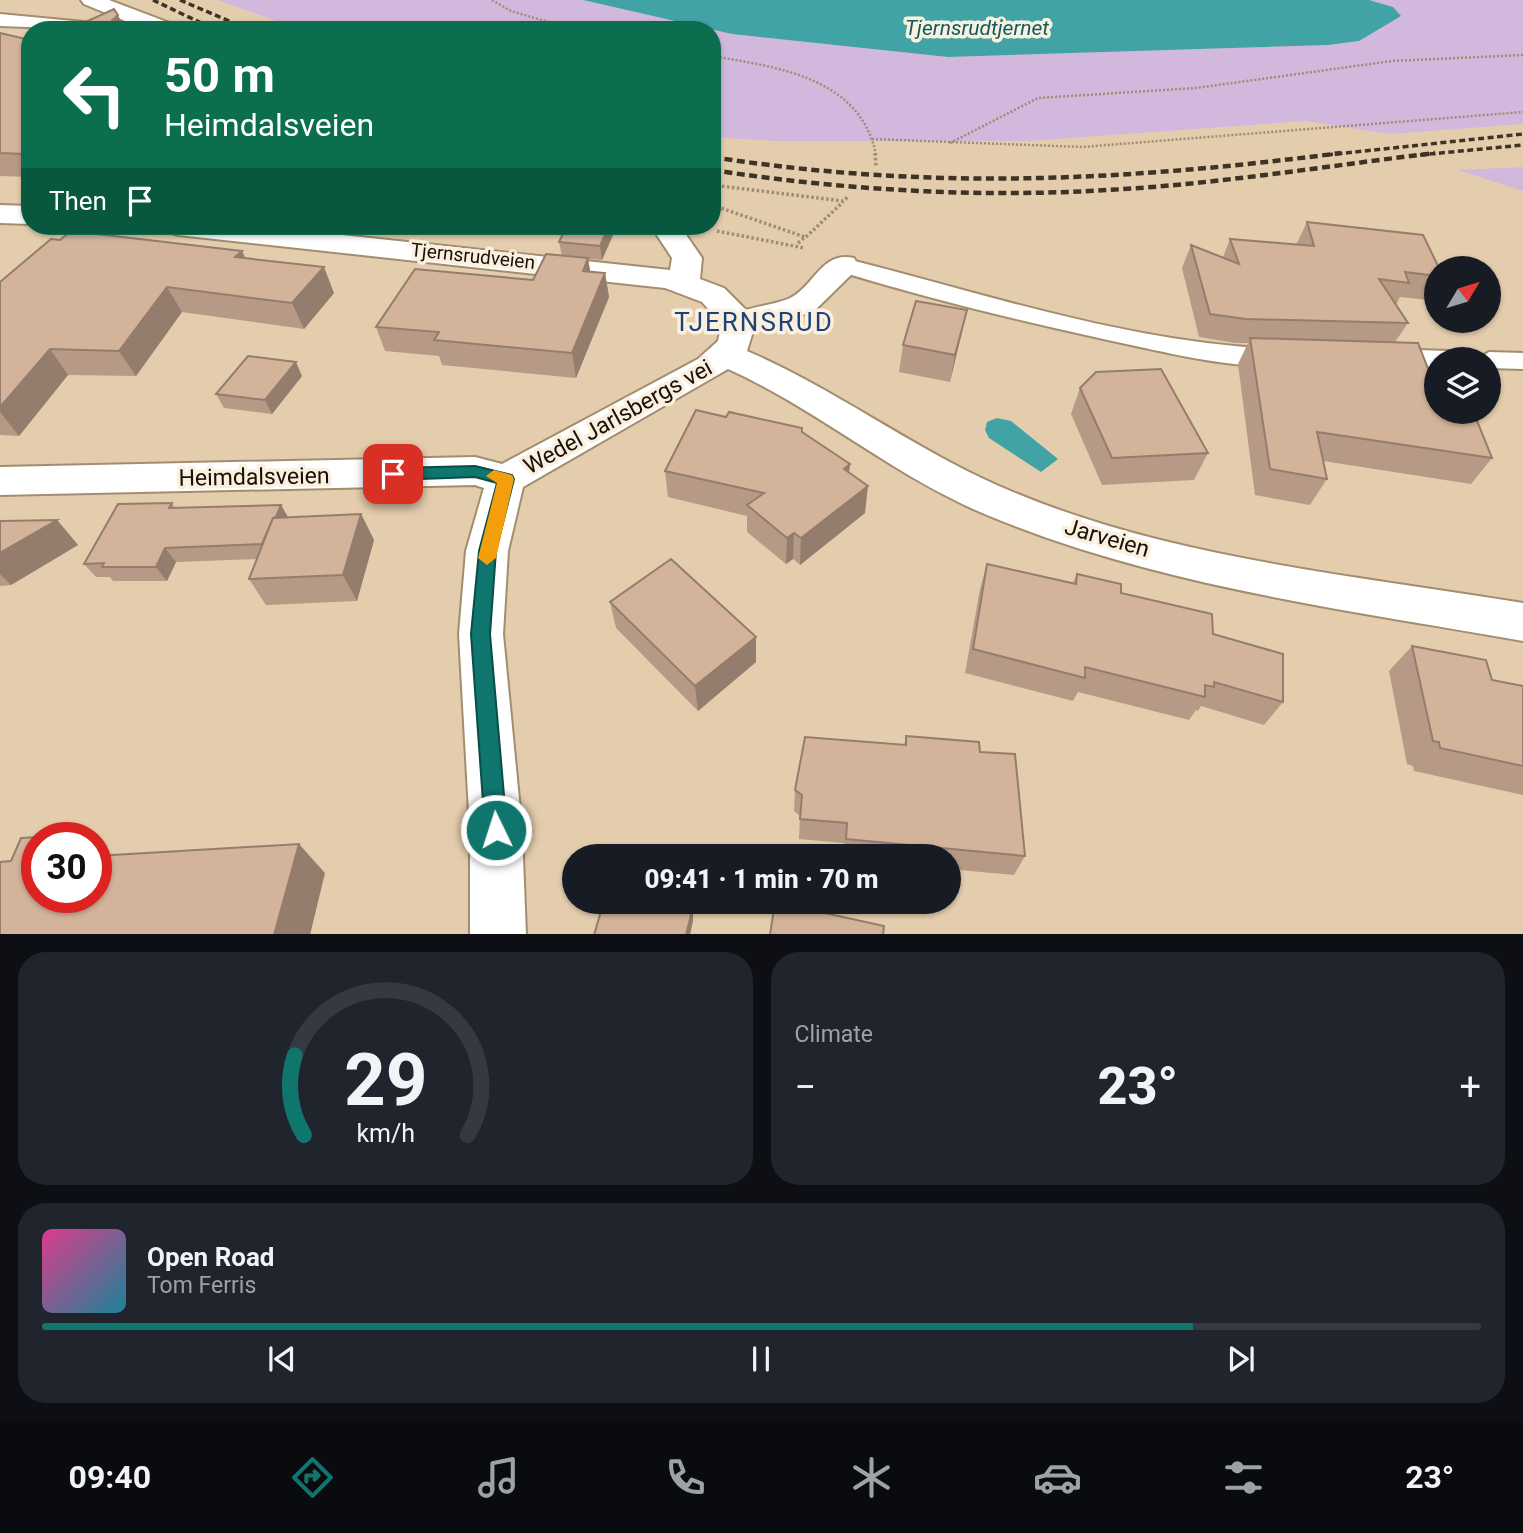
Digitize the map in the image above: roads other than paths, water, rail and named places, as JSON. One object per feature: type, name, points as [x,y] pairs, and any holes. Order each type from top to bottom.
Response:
[{"type":"street","points":[[91,0],[144,21]]},
{"type":"street","points":[[0,20],[21,22]]},
{"type":"street","points":[[0,214],[21,215]]},
{"type":"street","name":"Tjernsrudveien","points":[[269,235],[421,250],[684,283],[713,295],[732,338]]},
{"type":"street","points":[[673,235],[687,258],[684,283]]},
{"type":"street","name":"Wedel Jarlsbergs vei","points":[[498,934],[496,830],[481,634],[487,551],[506,479],[710,367],[732,338],[802,305],[843,265]]},
{"type":"street","name":"Jarveien","points":[[732,338],[784,380],[945,477],[999,503],[1052,523],[1204,564],[1523,622]]},
{"type":"street","name":"Heimdalsveien","points":[[0,481],[475,471],[506,479]]},
{"type":"lane","points":[[843,265],[925,291],[1155,342],[1250,356],[1300,356]]},
{"type":"lane","points":[[1359,356],[1424,358]]},
{"type":"lane","points":[[1501,360],[1523,361]]},
{"type":"water","name":"Tjernsrudtjernet","points":[[583,0],[1369,0],[1393,7],[1401,16],[1359,41],[1328,45],[948,57],[732,34],[721,31],[721,21],[675,21]]},
{"type":"water","points":[[997,418],[1011,421],[1058,459],[1041,472],[989,438],[985,430],[987,422]]},
{"type":"railway","points":[[153,0],[197,21]]},
{"type":"railway","points":[[180,0],[229,21]]},
{"type":"railway","points":[[1327,155],[1523,134]]},
{"type":"railway","points":[[1420,155],[1523,145]]},
{"type":"railway","points":[[721,158],[872,175],[1026,178],[1181,170],[1341,153]]},
{"type":"railway","points":[[721,171],[860,187],[959,192],[1058,192],[1190,184],[1435,153]]},
{"type":"district","name":"TJERNSRUD","points":[[754,322]]}]
